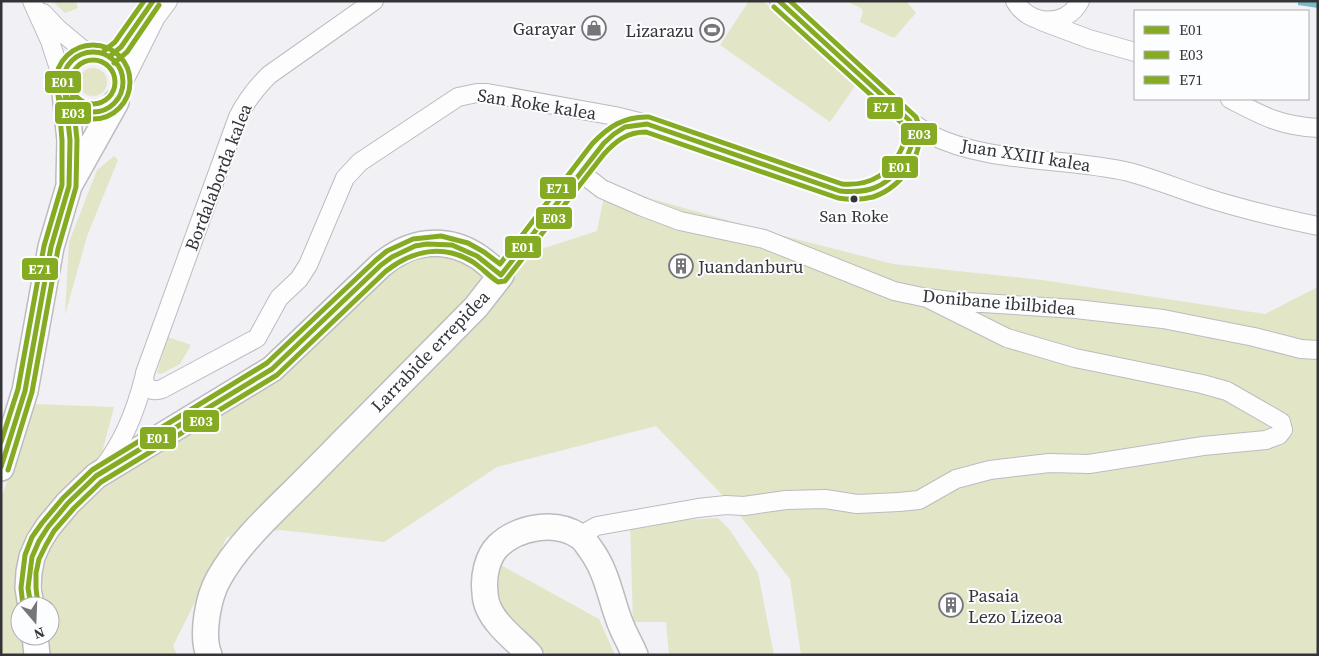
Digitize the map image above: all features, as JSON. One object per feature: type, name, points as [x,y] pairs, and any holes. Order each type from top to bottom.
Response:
[{"type":"street","points":[[32,1],[58,29],[87,53]]},
{"type":"street","points":[[32,1],[50,41],[64,87],[71,102],[79,108],[88,111],[108,108],[119,93],[120,68],[109,57],[94,52],[78,56],[65,71],[64,87],[70,140],[69,186]]},
{"type":"street","points":[[109,57],[121,47],[153,1]]},
{"type":"street","points":[[1,468],[25,391],[51,247],[69,186],[119,93],[156,17],[168,1]]},
{"type":"street","name":"Bordalaborda kalea","points":[[96,476],[119,443],[146,383],[238,117],[244,105],[259,85],[269,76],[374,1]]},
{"type":"street","name":"Juan XXIII kalea","points":[[779,1],[910,121],[927,133],[946,141],[1002,155],[1102,167],[1130,173],[1164,182],[1204,197],[1280,218],[1318,226]]},
{"type":"street","points":[[1041,21],[1052,21],[1062,18],[1071,12],[1080,1]]},
{"type":"street","points":[[1014,3],[1032,18],[1089,39],[1134,52]]},
{"type":"street","name":"San Roke kalea","points":[[146,383],[153,390],[162,389],[257,338],[280,298],[299,278],[308,265],[349,172],[360,162],[450,101],[468,94],[487,93],[615,116],[647,124],[840,191],[858,193],[877,188],[896,173],[908,153],[914,137],[910,121]]},
{"type":"street","points":[[1232,100],[1276,122],[1291,126],[1318,128]]},
{"type":"street","points":[[501,275],[598,148],[616,131],[627,126],[647,124]]},
{"type":"street","name":"Donibane ibilbidea","points":[[580,172],[602,189],[643,207],[680,220],[764,239],[894,291],[927,298],[1076,309],[1163,319],[1254,337],[1301,349],[1318,350]]},
{"type":"street","name":"Larrabide errepidea","points":[[29,596],[29,572],[38,541],[56,515],[96,476],[272,369],[390,257],[401,250],[425,243],[444,244],[458,247],[478,256],[501,275],[476,307],[274,511],[232,558],[218,580],[210,600],[205,630],[206,647],[210,655]]},
{"type":"street","points":[[580,536],[597,526],[698,508],[726,505],[744,506],[786,500],[825,499],[857,504],[919,500],[956,479],[990,470],[1049,463],[1089,464],[1203,446],[1266,440],[1279,435],[1283,430],[1281,422],[1227,392],[1202,384],[1075,358],[1007,338],[927,298]]},
{"type":"street","points":[[530,655],[498,623],[487,606],[484,585],[485,570],[498,546],[511,537],[542,527],[562,529],[580,536],[598,560],[604,571],[622,629],[635,655]]},
{"type":"green space","points":[[52,1],[76,1],[78,8],[65,13]]},
{"type":"green space","points":[[749,1],[763,1],[855,86],[830,122],[720,45]]},
{"type":"green space","points":[[845,1],[906,1],[916,13],[894,38],[860,22],[863,12],[861,8]]},
{"type":"green space","points":[[93,68],[103,72],[107,82],[103,92],[93,96],[83,92],[79,82],[83,72]]},
{"type":"green space","points":[[114,156],[118,160],[87,236],[65,315],[69,242],[97,170]]},
{"type":"green space","points":[[607,182],[652,199],[893,264],[1042,280],[1265,314],[1318,287],[1318,655],[801,655],[790,579],[730,503],[656,426],[497,467],[384,542],[281,530],[227,537],[173,646],[177,655],[1,655],[1,498],[35,404],[114,407],[96,475],[261,377],[381,265],[437,243],[489,266],[597,231]]},
{"type":"green space","points":[[168,337],[191,345],[180,364],[161,374],[157,373]]},
{"type":"green space","points":[[718,518],[730,530],[758,573],[774,655],[669,655],[666,622],[633,622],[630,523]]},
{"type":"green space","points":[[499,564],[599,619],[615,655],[547,655],[506,613],[497,594]]},
{"type":"water","points":[[1298,1],[1318,1],[1318,8],[1298,5]]},
{"type":"transit line","name":"E71","points":[[104,51],[115,42],[144,1]]},
{"type":"transit line","name":"E01","points":[[109,57],[121,47],[153,1]]},
{"type":"transit line","name":"E01","points":[[29,596],[28,588],[32,557],[39,541],[68,503],[96,476],[272,369],[381,265],[392,257],[415,246],[427,244],[452,245],[477,256],[501,275],[604,143],[625,127],[647,124],[840,191],[856,192],[867,190],[881,185],[889,179],[904,162],[909,152],[912,142],[910,121],[779,1]]},
{"type":"transit line","name":"E03","points":[[37,596],[36,573],[39,559],[46,545],[54,531],[74,508],[101,482],[277,375],[386,271],[407,258],[428,252],[451,253],[473,262],[498,282],[505,281],[604,154],[618,141],[628,136],[639,132],[646,132],[838,198],[864,199],[873,197],[895,185],[904,176],[916,154],[919,142],[919,129],[916,117],[790,1]]},
{"type":"transit line","name":"E03","points":[[114,63],[127,52],[159,5]]},
{"type":"transit line","name":"E71","points":[[22,596],[25,555],[32,537],[63,498],[92,470],[267,363],[387,251],[413,239],[441,236],[468,243],[500,264],[592,144],[604,132],[617,124],[632,118],[649,117],[842,184],[869,181],[883,173],[890,167],[902,149],[905,139],[904,125],[774,7]]},
{"type":"transit line","name":"E03","points":[[93,45],[114,51],[124,61],[130,82],[124,103],[114,113],[93,119],[72,113],[62,103],[56,82],[62,61],[72,51],[93,45]]},
{"type":"transit line","name":"E01","points":[[93,52],[109,57],[114,61],[118,66],[123,82],[118,98],[114,103],[109,107],[93,112],[77,107],[72,103],[68,98],[63,82],[68,66],[72,61],[77,57],[93,52]]},
{"type":"transit line","name":"E71","points":[[89,60],[97,60],[109,66],[115,82],[109,98],[97,104],[89,104],[77,98],[71,86],[71,78],[77,66],[89,60]]},
{"type":"transit line","name":"E03","points":[[8,470],[32,392],[58,249],[76,187],[77,140],[72,92]]},
{"type":"transit line","name":"E01","points":[[1,467],[25,391],[51,247],[69,186],[70,140],[65,93]]},
{"type":"transit line","name":"E71","points":[[1,442],[18,389],[44,246],[62,185],[62,140],[58,94]]},
{"type":"place","name":"Garayar","points":[[594,28]]},
{"type":"place","name":"Lizarazu","points":[[712,30]]},
{"type":"place","name":"San Roke","points":[[854,199]]},
{"type":"place","name":"Juandanburu","points":[[681,266]]},
{"type":"place","name":"Pasaia Lezo Lizeoa","points":[[951,605]]}]
